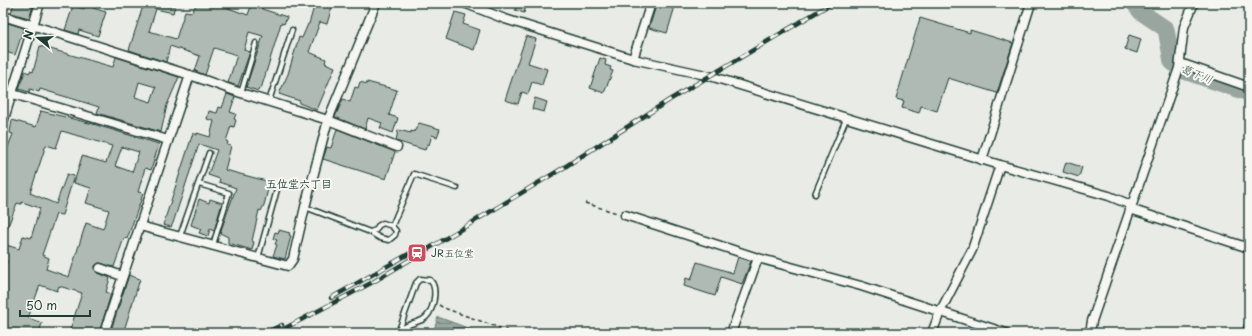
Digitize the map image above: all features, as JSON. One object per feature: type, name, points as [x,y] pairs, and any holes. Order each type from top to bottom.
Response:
[{"type":"street","points":[[3,122],[13,94],[40,3]]},
{"type":"street","points":[[140,226],[288,266],[293,259],[304,207],[328,120],[376,3]]},
{"type":"street","points":[[464,3],[505,19],[633,59],[710,76],[982,160],[1109,196],[1131,207],[1249,248]]},
{"type":"street","points":[[633,59],[651,3]]},
{"type":"street","points":[[982,160],[1031,3]]},
{"type":"street","points":[[1090,333],[1092,322],[1180,63],[1184,27],[1194,3]]},
{"type":"street","points":[[3,16],[190,74],[241,93],[328,120],[397,147]]},
{"type":"street","points":[[1180,63],[1249,87]]},
{"type":"street","points":[[104,333],[122,276],[144,218],[190,74]]},
{"type":"street","points":[[13,94],[168,140]]},
{"type":"street","points":[[932,333],[940,312],[972,250],[1000,165]]},
{"type":"street","points":[[625,215],[758,258],[861,286],[1006,333]]},
{"type":"street","points":[[731,333],[758,258]]},
{"type":"street","points":[[100,268],[122,276]]},
{"type":"street","points":[[1247,333],[1249,326]]},
{"type":"lane","points":[[268,101],[292,30]]},
{"type":"lane","points":[[241,93],[256,43]]},
{"type":"lane","points":[[815,194],[846,119]]},
{"type":"lane","points":[[180,237],[209,153]]},
{"type":"lane","points":[[392,226],[414,174],[457,188]]},
{"type":"lane","points":[[199,184],[229,193],[213,245]]},
{"type":"lane","points":[[258,258],[278,186]]},
{"type":"lane","points":[[304,207],[370,232],[380,238],[389,240],[395,235],[396,231],[392,226],[383,223],[378,226],[376,230],[370,232]]},
{"type":"lane","points":[[420,279],[430,280],[435,287],[436,294],[426,316],[423,320],[409,323],[399,332],[416,283],[420,279]]},
{"type":"path","points":[[585,203],[625,215]]},
{"type":"path","points":[[444,308],[514,333]]},
{"type":"shaded area","points":[[438,317],[481,333],[433,333]]},
{"type":"building","points":[[14,3],[24,5],[24,3],[34,3],[29,18],[11,13]]},
{"type":"building","points":[[86,3],[94,3],[93,8],[106,12],[98,36],[79,30],[78,34],[65,30],[73,6],[84,9]]},
{"type":"building","points":[[144,3],[173,3],[172,5],[175,6],[173,13],[156,9],[149,31],[176,39],[185,11],[192,12],[197,3],[214,6],[215,3],[226,3],[225,7],[248,15],[252,3],[264,3],[262,9],[287,17],[284,24],[281,23],[261,89],[259,88],[258,91],[246,87],[263,36],[249,32],[244,50],[250,52],[238,86],[228,83],[237,55],[214,48],[205,75],[195,71],[200,56],[170,46],[166,62],[129,50]]},
{"type":"building","points":[[315,3],[333,3],[327,24],[320,22],[309,52],[326,59],[325,63],[335,67],[317,110],[299,103],[300,101],[279,94],[288,74],[299,37],[302,38],[309,24]]},
{"type":"building","points":[[518,3],[527,3],[524,13],[515,10]]},
{"type":"building","points":[[657,3],[676,3],[667,33],[649,28]]},
{"type":"building","points":[[455,12],[466,15],[463,24],[480,30],[474,50],[446,39]]},
{"type":"building","points":[[920,18],[970,33],[970,30],[1013,43],[997,93],[948,78],[937,111],[921,106],[919,113],[902,108],[904,101],[896,99]]},
{"type":"building","points":[[8,23],[24,28],[15,55],[3,51],[3,28],[6,29]]},
{"type":"building","points":[[1129,35],[1141,39],[1137,53],[1125,49]]},
{"type":"building","points":[[526,36],[536,39],[528,63],[547,69],[542,85],[532,82],[528,94],[522,92],[518,104],[505,100]]},
{"type":"building","points":[[40,46],[113,67],[116,57],[179,77],[167,105],[161,132],[97,113],[99,107],[83,102],[40,89],[39,92],[30,89],[29,92],[19,89],[25,71],[29,73],[30,71],[33,72]],"holes":[[[139,82],[156,87],[151,102],[135,97]]]},
{"type":"building","points":[[600,58],[606,60],[605,65],[611,67],[610,70],[613,71],[604,93],[590,88]]},
{"type":"building","points":[[360,82],[367,84],[367,82],[397,90],[389,115],[398,118],[393,133],[380,128],[382,123],[368,118],[365,129],[335,117],[343,99],[350,102],[355,87],[358,88]]},
{"type":"building","points":[[227,94],[235,97],[230,112],[236,114],[234,119],[236,120],[234,127],[231,126],[226,141],[228,142],[227,145],[231,146],[225,170],[270,182],[264,205],[261,211],[259,210],[252,241],[254,242],[252,250],[228,243],[228,237],[220,233],[236,188],[219,182],[220,179],[208,175],[217,150],[199,144],[173,223],[171,227],[163,225],[193,133],[210,137],[214,121],[207,119],[209,111],[217,113],[219,107],[222,108]]},
{"type":"building","points":[[535,98],[547,102],[544,112],[532,109]]},
{"type":"building","points":[[41,111],[93,124],[159,144],[151,170],[145,168],[138,192],[143,193],[141,200],[127,239],[124,238],[114,267],[99,263],[95,266],[96,272],[110,278],[106,292],[111,294],[99,333],[69,333],[82,293],[59,286],[57,291],[40,285],[28,318],[42,323],[39,333],[3,332],[3,273],[7,261],[3,260],[3,244],[19,249],[23,236],[31,238],[40,208],[22,202],[21,204],[17,203],[5,234],[3,234],[3,210],[8,196],[3,195],[3,157],[13,134],[10,133],[12,120],[36,127]],"holes":[[[62,131],[112,146],[106,163],[82,156],[74,183],[91,188],[86,203],[109,210],[103,229],[86,223],[69,277],[46,269],[49,258],[42,255],[56,214],[62,215],[74,176],[67,174],[56,204],[30,193],[46,145],[56,148]],[[122,147],[139,152],[132,172],[115,166]]]},
{"type":"building","points":[[419,123],[440,129],[437,137],[432,135],[429,145],[427,144],[425,150],[396,141],[398,130],[411,133],[411,131],[414,132]]},
{"type":"building","points":[[337,129],[395,152],[386,179],[323,159],[327,147],[331,148]]},
{"type":"building","points":[[1066,162],[1082,167],[1079,177],[1063,172]]},
{"type":"building","points":[[199,199],[209,203],[210,199],[222,203],[214,231],[210,229],[208,236],[199,233],[201,229],[191,225]]},
{"type":"building","points":[[279,230],[290,233],[289,235],[291,236],[285,259],[273,256],[277,245],[275,244],[277,240],[273,239],[275,232],[278,233]]},
{"type":"building","points":[[738,257],[751,261],[742,284],[721,277],[715,296],[684,286],[686,278],[691,280],[697,262],[733,273]]},
{"type":"building","points":[[129,275],[140,279],[126,324],[123,333],[110,333]]},
{"type":"waterway","name":"葛下川","points":[[1134,3],[1141,12],[1166,29],[1172,62],[1184,71],[1249,93]]},
{"type":"railway","points":[[276,333],[373,282],[563,168],[671,99],[832,3]]},
{"type":"railway","points":[[331,298],[421,247]]},
{"type":"railway","points":[[264,333],[282,325]]},
{"type":"place","name":"JR五位堂","points":[[417,253]]},
{"type":"district","name":"五位堂六丁目","points":[[299,184]]}]
